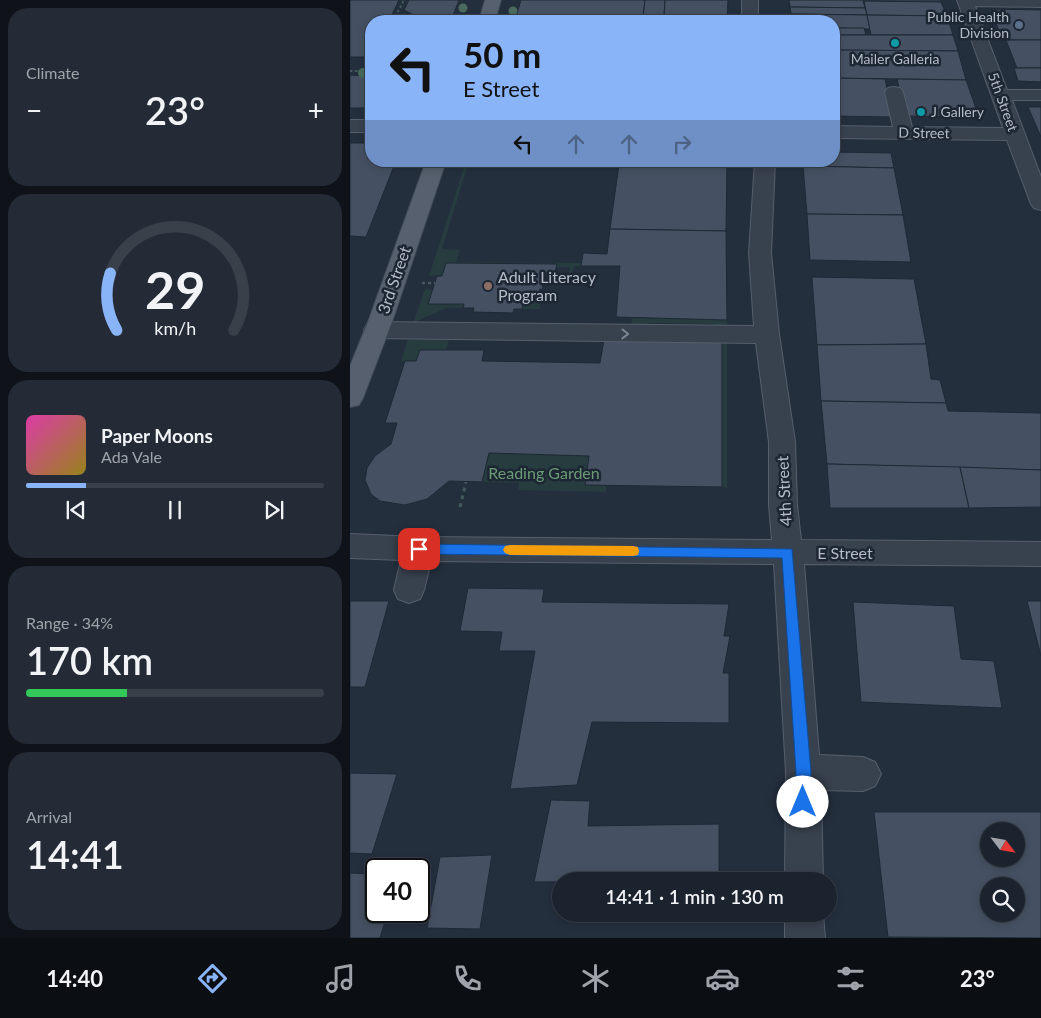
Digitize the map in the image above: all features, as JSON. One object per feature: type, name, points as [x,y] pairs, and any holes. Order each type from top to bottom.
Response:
[{"type":"main road","points":[[489,15],[494,0]]},
{"type":"main road","name":"3rd Street","points":[[350,398],[434,167]]},
{"type":"street","points":[[750,0],[750,15]]},
{"type":"street","points":[[965,1],[1041,2]]},
{"type":"street","name":"5th Street","points":[[965,1],[1041,204]]},
{"type":"street","points":[[894,92],[904,132]]},
{"type":"street","points":[[1001,95],[1041,95]]},
{"type":"street","points":[[350,126],[365,126]]},
{"type":"street","name":"D Street","points":[[840,132],[1014,134]]},
{"type":"street","name":"4th Street","points":[[765,167],[760,253],[767,334],[782,442],[783,505],[803,772],[804,872]]},
{"type":"street","points":[[376,330],[767,334]]},
{"type":"street","name":"E Street","points":[[350,546],[419,549],[1041,554]]},
{"type":"street","points":[[409,590],[419,549]]},
{"type":"street","points":[[803,772],[863,774]]},
{"type":"street","points":[[804,922],[805,938]]},
{"type":"path","points":[[396,15],[404,0]]},
{"type":"path","points":[[350,71],[365,71]]},
{"type":"path","points":[[422,283],[435,283]]},
{"type":"path","points":[[460,507],[466,482]]},
{"type":"green space","points":[[464,167],[467,167],[442,249],[460,250],[456,262],[581,263],[581,266],[574,266],[571,280],[548,280],[549,276],[568,276],[570,267],[429,276]]},
{"type":"green space","points":[[425,289],[433,290],[429,304],[464,304],[463,308],[446,308],[413,323]]},
{"type":"green space","points":[[525,293],[542,294],[540,309],[522,309]]},
{"type":"green space","points":[[632,318],[727,320],[727,329],[713,324],[650,323],[645,327],[631,327]]},
{"type":"green space","points":[[408,339],[449,340],[446,350],[420,350],[416,361],[401,361]]},
{"type":"green space","points":[[722,341],[727,341],[727,487],[722,487]]},
{"type":"green space","name":"Reading Garden","points":[[489,453],[589,456],[586,485],[606,486],[606,492],[518,490],[519,483],[482,482]]},
{"type":"building","points":[[350,0],[399,0],[392,15],[365,15],[365,57],[350,57]]},
{"type":"building","points":[[409,0],[459,0],[453,15],[414,15],[404,10]]},
{"type":"building","points":[[521,0],[645,0],[643,15],[516,15]]},
{"type":"building","points":[[645,0],[665,0],[664,15],[643,15]]},
{"type":"building","points":[[665,0],[728,0],[727,15],[664,15]]},
{"type":"building","points":[[789,0],[863,0],[865,8],[790,7]]},
{"type":"building","points":[[941,0],[941,2],[864,1]]},
{"type":"building","points":[[864,1],[941,2],[947,16],[867,15]]},
{"type":"building","points":[[790,7],[865,8],[867,15],[791,14]]},
{"type":"building","name":"Public Health Division","points":[[991,9],[1041,10],[1041,40],[1002,40]]},
{"type":"building","points":[[791,14],[867,15],[870,29],[840,28],[840,15]]},
{"type":"building","points":[[867,15],[947,16],[953,35],[871,35]]},
{"type":"building","points":[[840,28],[864,28],[866,35],[840,35]]},
{"type":"building","name":"Mailer Galleria","points":[[840,35],[953,35],[958,51],[840,50]]},
{"type":"building","points":[[1006,40],[1041,40],[1041,68],[1017,68]]},
{"type":"building","points":[[840,50],[958,51],[966,80],[840,78]]},
{"type":"building","points":[[1014,68],[1041,68],[1041,82],[1018,81]]},
{"type":"building","points":[[350,75],[365,76],[365,108],[350,108]]},
{"type":"building","points":[[840,78],[885,79],[893,117],[840,116]]},
{"type":"building","points":[[897,79],[966,80],[979,117],[906,116]]},
{"type":"building","points":[[1028,107],[1041,107],[1041,137]]},
{"type":"building","points":[[350,143],[365,143],[365,167],[394,167],[366,237],[350,236]]},
{"type":"building","points":[[840,152],[891,153],[894,168],[840,167]]},
{"type":"building","points":[[619,167],[727,167],[726,231],[610,229]]},
{"type":"building","points":[[803,167],[894,168],[903,215],[807,214]]},
{"type":"building","points":[[807,214],[903,215],[911,262],[810,260]]},
{"type":"building","points":[[610,229],[726,231],[727,320],[616,317],[620,266],[581,266],[583,253],[607,254]]},
{"type":"building","name":"Adult Literacy Program","points":[[446,263],[557,264],[555,273],[545,273],[542,290],[540,289],[539,293],[525,293],[522,309],[514,309],[513,313],[473,312],[474,308],[463,308],[464,304],[428,304],[437,276],[442,276]]},
{"type":"building","points":[[812,277],[914,279],[926,344],[817,345]]},
{"type":"building","points":[[604,340],[722,341],[722,487],[585,485],[589,456],[489,453],[482,482],[449,481],[427,499],[405,505],[380,501],[371,494],[365,480],[367,468],[375,456],[391,444],[397,423],[385,423],[405,361],[416,361],[420,350],[484,350],[482,361],[600,363]]},
{"type":"building","points":[[926,344],[931,379],[940,380],[946,403],[821,401],[817,345]]},
{"type":"building","points":[[821,401],[946,403],[948,411],[1041,413],[1041,470],[827,464]]},
{"type":"building","points":[[827,464],[960,467],[969,508],[830,508]]},
{"type":"building","points":[[960,467],[1041,470],[1041,507],[969,508]]},
{"type":"building","points":[[468,588],[544,589],[542,602],[729,604],[724,636],[730,636],[723,673],[729,673],[729,723],[592,722],[577,785],[510,789],[535,651],[499,651],[502,632],[460,631]]},
{"type":"building","points":[[350,601],[389,601],[365,687],[350,687]]},
{"type":"building","points":[[1027,601],[1041,601],[1041,656]]},
{"type":"building","points":[[853,602],[954,606],[961,659],[994,661],[1002,708],[861,702]]},
{"type":"building","points":[[350,773],[397,774],[372,854],[350,853]]},
{"type":"building","points":[[551,800],[590,801],[588,826],[719,824],[719,872],[552,872],[552,882],[534,882]]},
{"type":"building","points":[[874,812],[1041,812],[1041,938],[888,937]]},
{"type":"building","points":[[492,855],[480,929],[427,928],[428,923],[430,923],[430,912],[440,857]]},
{"type":"building","points":[[350,873],[365,874],[365,923],[384,923],[380,938],[350,938]]},
{"type":"slow traffic","points":[[510,550],[633,551]]},
{"type":"place","name":"Public Health Division","points":[[1019,25]]},
{"type":"place","name":"Mailer Galleria","points":[[895,43]]},
{"type":"place","name":"J Gallery","points":[[921,112]]},
{"type":"place","name":"Adult Literacy Program","points":[[488,286]]},
{"type":"route","points":[[419,549],[788,552],[803,772],[803,802]]}]
